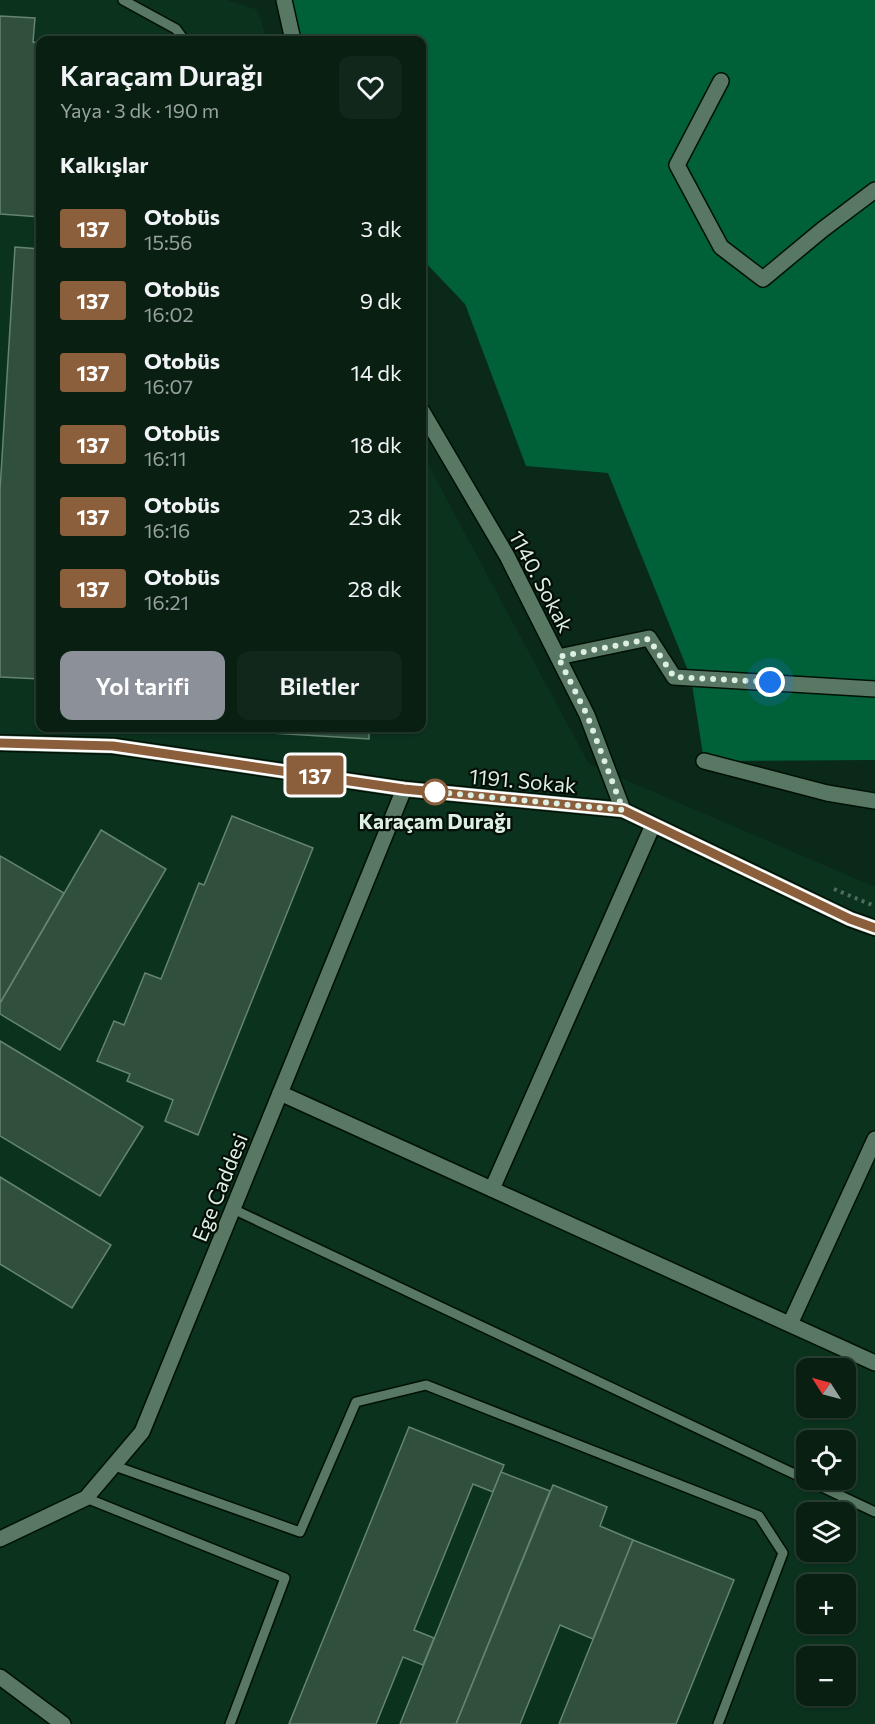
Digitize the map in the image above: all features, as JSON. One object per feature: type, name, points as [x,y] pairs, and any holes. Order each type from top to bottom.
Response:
[{"type":"street","points":[[284,0],[292,36]]},
{"type":"street","points":[[721,81],[677,165],[721,247],[763,279],[875,190]]},
{"type":"street","name":"1140. Sokak","points":[[426,418],[507,556],[558,657],[587,715],[623,810]]},
{"type":"street","points":[[558,657],[649,639],[674,677],[875,688]]},
{"type":"street","name":"1191. Sokak","points":[[0,743],[113,746],[404,789],[623,810],[850,919],[875,928]]},
{"type":"street","points":[[704,761],[827,793],[875,801]]},
{"type":"street","name":"Ege Caddesi","points":[[0,1539],[86,1498],[142,1432],[404,789]]},
{"type":"street","points":[[492,1189],[654,825]]},
{"type":"street","points":[[280,1093],[875,1363]]},
{"type":"street","points":[[790,1324],[875,1139]]},
{"type":"street","points":[[0,1677],[63,1724]]},
{"type":"lane","points":[[123,0],[176,28],[181,36]]},
{"type":"lane","points":[[233,1209],[875,1512]]},
{"type":"lane","points":[[112,1465],[300,1532],[356,1402],[426,1385],[759,1516],[783,1553],[718,1724]]},
{"type":"lane","points":[[86,1498],[285,1578],[230,1724]]},
{"type":"shaded area","points":[[0,0],[227,0],[258,10],[266,36],[36,36],[36,732],[426,732],[426,460],[589,764],[875,887],[875,1724],[0,1724]]},
{"type":"green space","points":[[283,0],[875,0],[875,760],[704,761],[691,678],[608,473],[526,466],[465,304],[426,263],[426,36],[291,36]]},
{"type":"building","points":[[0,16],[35,18],[33,42],[36,42],[36,217],[0,214]]},
{"type":"building","points":[[15,247],[36,249],[36,679],[0,677],[0,490]]},
{"type":"building","points":[[252,732],[369,732],[369,739]]},
{"type":"building","points":[[232,816],[313,848],[198,1135],[165,1121],[173,1100],[127,1081],[130,1074],[97,1061],[114,1021],[124,1025],[145,973],[161,979],[199,883],[204,885]]},
{"type":"building","points":[[101,830],[166,869],[60,1050],[0,1014],[0,1003]]},
{"type":"building","points":[[0,856],[64,893],[0,1003]]},
{"type":"building","points":[[0,1041],[143,1127],[100,1196],[0,1136]]},
{"type":"building","points":[[0,1177],[111,1245],[72,1308],[0,1264]]},
{"type":"building","points":[[409,1427],[504,1465],[493,1492],[473,1484],[414,1630],[434,1638],[423,1665],[403,1657],[376,1724],[289,1724]]},
{"type":"building","points":[[501,1472],[550,1491],[456,1724],[400,1724]]},
{"type":"building","points":[[553,1485],[607,1507],[600,1526],[633,1540],[593,1639],[560,1625],[520,1724],[456,1724]]},
{"type":"building","points":[[633,1540],[734,1580],[676,1724],[559,1724]]},
{"type":"bus line","name":"137","points":[[0,743],[113,746],[404,789],[623,810],[850,919],[875,928]]},
{"type":"place","name":"Karaçam Durağı","points":[[435,792]]},
{"type":"route","points":[[435,792],[426,791],[623,810],[587,715],[558,657],[649,639],[674,677],[770,682]]}]
